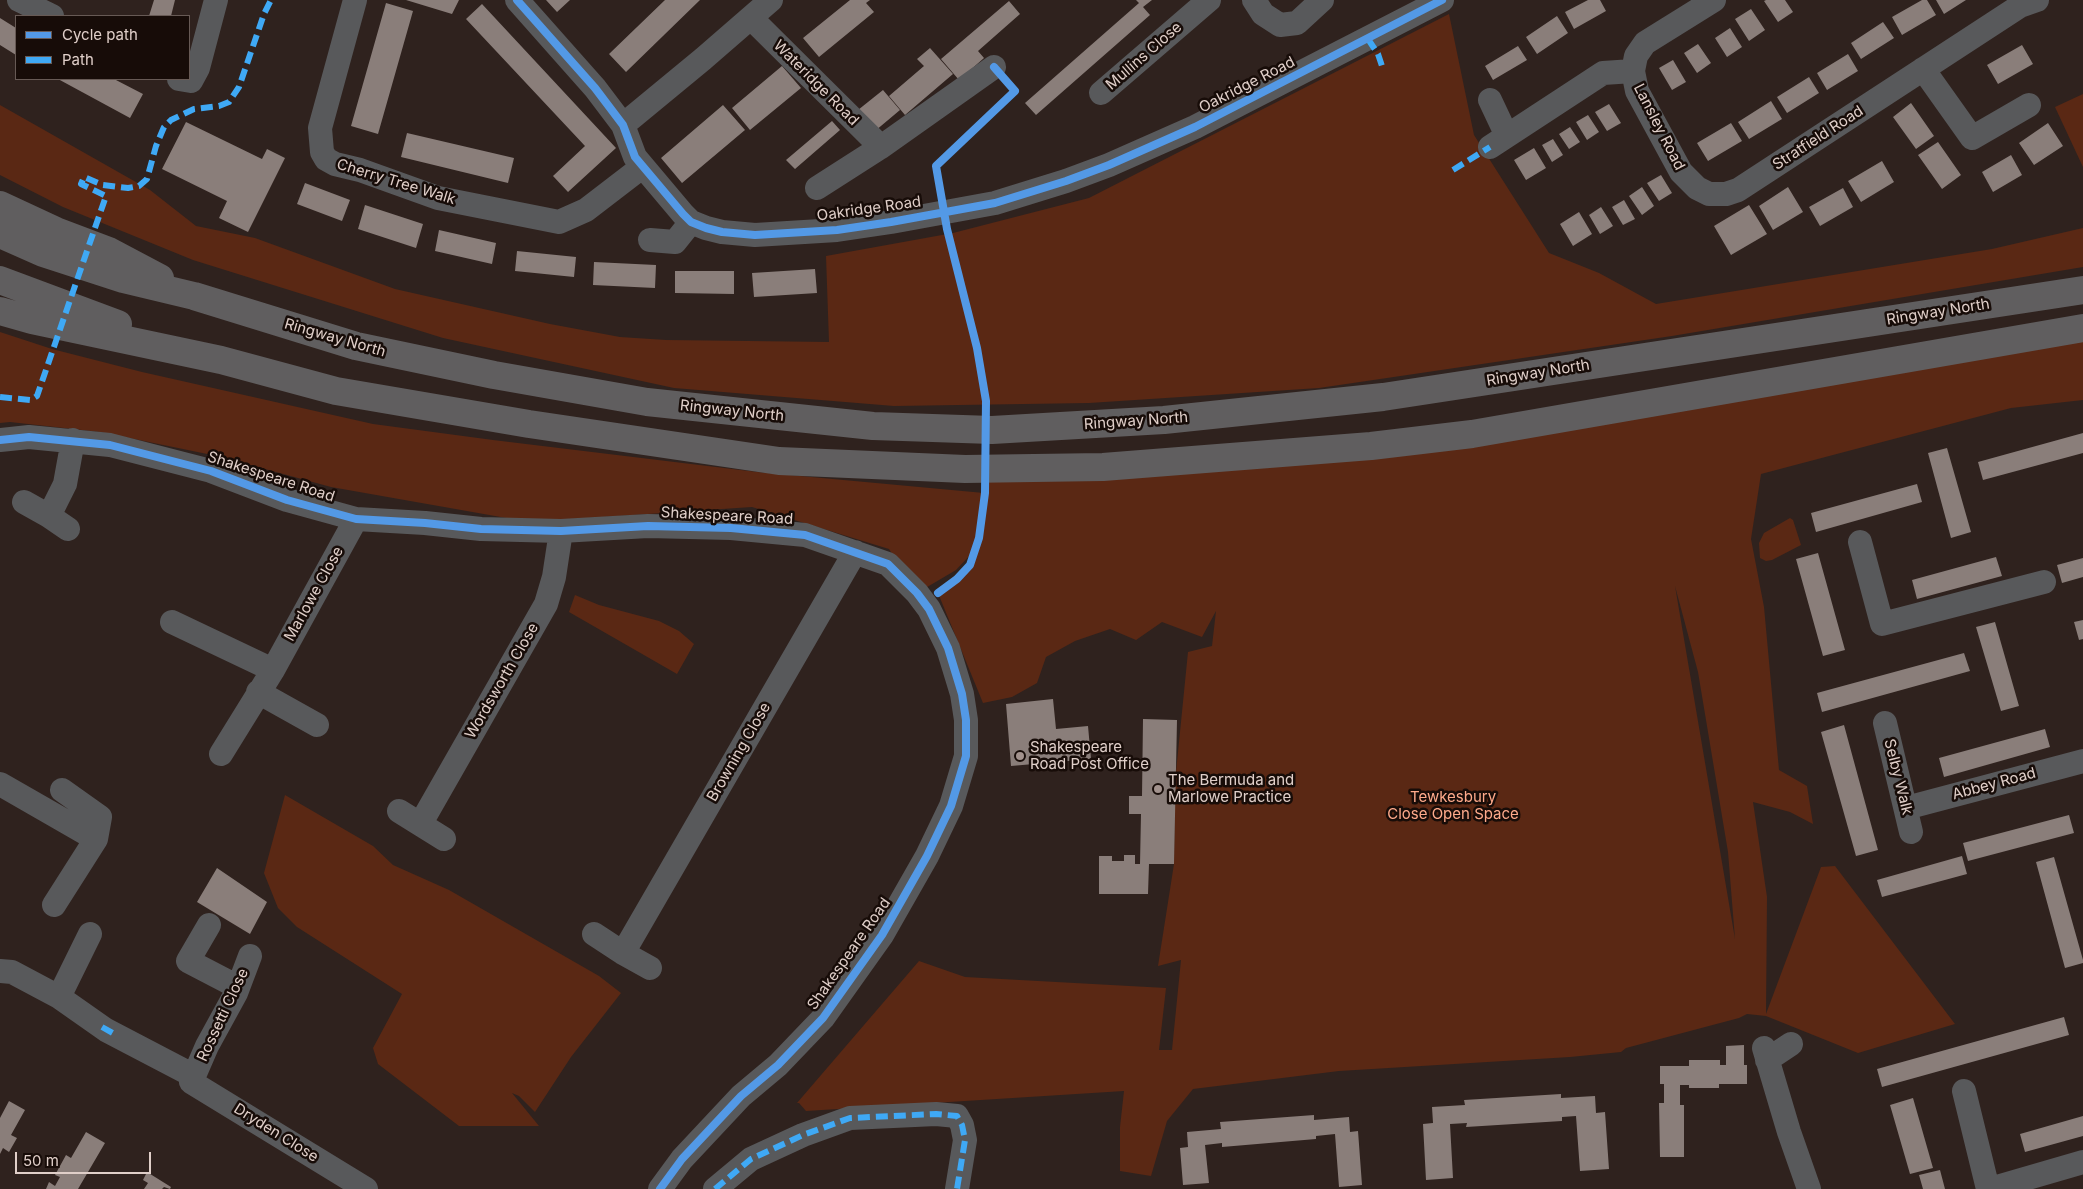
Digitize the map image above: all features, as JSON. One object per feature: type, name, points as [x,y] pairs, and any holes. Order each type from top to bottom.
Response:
[{"type":"highway","points":[[0,205],[56,231],[109,251],[194,296]]},
{"type":"highway","points":[[0,234],[43,253],[123,279],[194,296]]},
{"type":"highway","points":[[0,280],[221,360]]},
{"type":"highway","name":"Ringway North","points":[[194,296],[356,346],[494,376],[647,402],[873,426],[992,430],[1164,420],[1384,397],[2083,290]]},
{"type":"highway","points":[[0,311],[32,320],[221,360],[336,391],[530,424],[779,461],[965,469],[1103,467],[1371,446],[1472,434],[2083,328]]},
{"type":"street","points":[[19,0],[50,15]]},
{"type":"street","points":[[185,80],[191,81],[198,68],[216,0]]},
{"type":"street","name":"Cherry Tree Walk","points":[[354,0],[320,128],[322,152],[326,159],[335,164],[360,170],[438,198],[559,222],[586,210],[642,166]]},
{"type":"street","name":"Oakridge Road","points":[[516,0],[594,88],[623,125],[635,157],[671,201],[692,222],[722,232],[755,235],[837,230],[995,203],[1092,172],[1162,142],[1442,0]]},
{"type":"street","points":[[623,125],[771,0]]},
{"type":"street","name":"Mullins Close","points":[[1101,93],[1208,0]]},
{"type":"street","points":[[1254,0],[1263,14],[1280,25],[1297,23],[1322,0]]},
{"type":"street","points":[[1633,71],[1636,56],[1645,43],[1714,0]]},
{"type":"street","name":"Stratfield Road","points":[[1709,194],[1726,194],[1738,190],[2020,6],[2038,0]]},
{"type":"street","name":"Wateridge Road","points":[[751,18],[881,148]]},
{"type":"street","points":[[817,188],[881,148],[994,67]]},
{"type":"street","points":[[1923,69],[1972,138],[2029,105]]},
{"type":"street","name":"Lansley Road","points":[[1490,100],[1498,140],[1603,73],[1633,71],[1638,91],[1681,172],[1697,188],[1709,194]]},
{"type":"street","points":[[650,240],[674,242],[692,222]]},
{"type":"street","name":"Shakespeare Road","points":[[0,440],[29,437],[110,445],[211,471],[288,500],[356,519],[425,523],[481,529],[562,531],[648,526],[731,528],[805,535],[888,564],[917,593],[929,609],[944,640],[956,672],[966,720],[966,756],[962,776],[951,806],[914,881],[882,935],[823,1018],[778,1065],[740,1096],[682,1160],[660,1189]]},
{"type":"street","points":[[24,502],[59,522],[73,440]]},
{"type":"street","name":"Marlowe Close","points":[[222,754],[273,670],[356,519]]},
{"type":"street","name":"Wordsworth Close","points":[[421,823],[546,604],[554,577],[562,531]]},
{"type":"street","points":[[1860,542],[1882,624],[2044,582]]},
{"type":"street","name":"Browning Close","points":[[623,954],[855,552]]},
{"type":"street","points":[[172,622],[273,670]]},
{"type":"street","points":[[258,692],[317,724]]},
{"type":"street","name":"Selby Walk","points":[[1885,722],[1911,832]]},
{"type":"street","name":"Abbey Road","points":[[1906,808],[2083,761]]},
{"type":"street","points":[[0,784],[96,839]]},
{"type":"street","points":[[54,905],[96,839],[100,817],[62,790]]},
{"type":"street","points":[[399,810],[444,839]]},
{"type":"street","points":[[209,925],[188,961],[238,987]]},
{"type":"street","points":[[59,996],[90,934]]},
{"type":"street","points":[[594,934],[623,954],[650,968]]},
{"type":"street","name":"Rossetti Close","points":[[0,971],[12,972],[59,996],[109,1031],[194,1076],[238,987],[250,956]]},
{"type":"street","points":[[1791,1044],[1766,1054],[1809,1189]]},
{"type":"street","name":"Dryden Close","points":[[194,1076],[191,1082],[366,1189]]},
{"type":"street","points":[[1964,1091],[1989,1189],[2083,1162]]},
{"type":"street","points":[[715,1189],[751,1159],[850,1118],[936,1114],[957,1116],[962,1125],[965,1140],[956,1189]]},
{"type":"green space","points":[[1449,14],[1474,135],[1549,253],[1599,273],[1656,304],[1992,249],[2083,228],[2083,267],[1672,336],[1319,388],[1089,403],[894,406],[674,388],[443,338],[193,260],[63,207],[0,175],[0,105],[150,190],[196,226],[255,238],[395,289],[550,324],[620,337],[666,340],[829,342],[826,256],[953,233],[1089,198]]},
{"type":"green space","points":[[2083,94],[2083,167],[2055,107]]},
{"type":"green space","name":"Tewkesbury Close Open Space","points":[[0,332],[52,349],[142,372],[373,424],[757,472],[984,493],[990,480],[1121,478],[2083,336],[2083,400],[2011,408],[1761,474],[1751,539],[1764,607],[1779,770],[1807,786],[1813,824],[1790,812],[1753,802],[1767,897],[1766,1014],[1821,867],[1835,866],[1955,1024],[1858,1053],[1766,1016],[1747,1014],[1739,1018],[1626,1048],[1621,1052],[1570,1057],[1339,1071],[1193,1089],[1167,1121],[1151,1176],[1120,1171],[1120,1127],[1124,1091],[806,1111],[797,1103],[919,961],[965,977],[1166,988],[1159,1050],[1172,1050],[1181,960],[1158,966],[1174,864],[1175,782],[1188,652],[1212,646],[1216,611],[1202,637],[1162,622],[1136,640],[1110,629],[1075,641],[1046,657],[1037,683],[1012,697],[983,703],[938,593],[957,579],[973,552],[956,570],[917,593],[889,549],[752,507],[529,522],[331,487],[217,456],[100,432],[10,422],[0,423]],"holes":[[[1675,586],[1698,672],[1728,852],[1735,939]]]},
{"type":"green space","points":[[1790,518],[1793,520],[1801,545],[1772,560],[1766,561],[1760,558],[1759,543],[1764,533]]},
{"type":"green space","points":[[575,595],[599,605],[659,621],[679,631],[694,644],[677,674],[569,612]]},
{"type":"green space","points":[[285,795],[373,846],[393,865],[449,890],[599,976],[621,993],[571,1057],[535,1112],[519,1096],[512,1093],[539,1126],[459,1126],[378,1064],[373,1048],[402,994],[297,927],[278,908],[264,873]]},
{"type":"building","points":[[154,0],[175,0],[171,15],[149,15]]},
{"type":"building","points":[[406,0],[459,0],[452,14]]},
{"type":"building","points":[[546,0],[570,0],[557,12]]},
{"type":"building","points":[[665,0],[700,0],[626,72],[609,54]]},
{"type":"building","points":[[850,0],[870,0],[866,3],[874,12],[819,57],[803,38]]},
{"type":"building","points":[[1136,0],[1152,0],[1143,7],[1150,15],[1036,115],[1025,103],[1139,3]]},
{"type":"building","points":[[1588,0],[1600,0],[1606,11],[1574,29],[1565,12]]},
{"type":"building","points":[[1785,0],[1793,12],[1778,22],[1764,1]]},
{"type":"building","points":[[1922,0],[1927,0],[1936,15],[1902,35],[1892,17]]},
{"type":"building","points":[[1936,0],[1966,0],[1944,14]]},
{"type":"building","points":[[1009,1],[1020,14],[978,51],[984,58],[959,80],[941,59]]},
{"type":"building","points":[[386,3],[413,11],[378,134],[351,126]]},
{"type":"building","points":[[482,4],[616,148],[568,192],[553,176],[585,146],[466,19]]},
{"type":"building","points":[[1751,9],[1765,30],[1749,41],[1735,19]]},
{"type":"building","points":[[1557,16],[1568,33],[1537,54],[1526,37]]},
{"type":"building","points":[[0,18],[15,27],[15,54],[0,45]]},
{"type":"building","points":[[1883,22],[1894,38],[1861,59],[1851,43]]},
{"type":"building","points":[[1730,28],[1742,47],[1727,57],[1715,38]]},
{"type":"building","points":[[1698,44],[1711,63],[1697,73],[1684,53]]},
{"type":"building","points":[[2022,45],[2033,64],[1998,84],[1987,65]]},
{"type":"building","points":[[1518,46],[1527,60],[1493,80],[1485,66]]},
{"type":"building","points":[[930,48],[953,74],[905,115],[889,96],[924,66],[917,59]]},
{"type":"building","points":[[1848,54],[1858,71],[1827,90],[1817,73]]},
{"type":"building","points":[[1673,60],[1686,82],[1672,90],[1659,68]]},
{"type":"building","points":[[782,66],[801,88],[750,130],[732,108]]},
{"type":"building","points":[[1809,77],[1819,93],[1787,113],[1777,97]]},
{"type":"building","points":[[60,80],[116,80],[143,94],[130,118]]},
{"type":"building","points":[[883,90],[900,110],[875,131],[858,110]]},
{"type":"building","points":[[1771,101],[1782,119],[1749,139],[1738,122]]},
{"type":"building","points":[[1911,103],[1934,136],[1916,149],[1893,117]]},
{"type":"building","points":[[1609,104],[1621,123],[1607,131],[1595,112]]},
{"type":"building","points":[[723,105],[745,130],[682,183],[661,158]]},
{"type":"building","points":[[1588,115],[1599,132],[1587,140],[1576,122]]},
{"type":"building","points":[[832,121],[840,130],[795,169],[786,160]]},
{"type":"building","points":[[186,122],[262,159],[267,149],[285,158],[248,232],[219,218],[227,201],[162,169]]},
{"type":"building","points":[[1731,123],[1742,141],[1708,161],[1697,143]]},
{"type":"building","points":[[2048,123],[2063,146],[2034,165],[2019,143]]},
{"type":"building","points":[[1570,127],[1580,142],[1569,149],[1559,134]]},
{"type":"building","points":[[407,133],[514,158],[508,183],[401,157]]},
{"type":"building","points":[[1553,139],[1563,155],[1552,162],[1542,145]]},
{"type":"building","points":[[1938,142],[1961,175],[1942,189],[1918,155]]},
{"type":"building","points":[[1534,148],[1546,168],[1526,180],[1514,160]]},
{"type":"building","points":[[2011,155],[2022,175],[1993,192],[1982,172]]},
{"type":"building","points":[[1882,161],[1894,182],[1861,202],[1848,181]]},
{"type":"building","points":[[1661,175],[1672,193],[1659,201],[1647,183]]},
{"type":"building","points":[[305,183],[350,200],[342,221],[297,204]]},
{"type":"building","points":[[1642,187],[1654,206],[1642,215],[1629,196]]},
{"type":"building","points":[[1788,187],[1803,212],[1773,230],[1759,206]]},
{"type":"building","points":[[1843,188],[1853,207],[1820,226],[1809,207]]},
{"type":"building","points":[[1624,200],[1635,219],[1623,225],[1612,207]]},
{"type":"building","points":[[365,205],[423,224],[416,248],[358,229]]},
{"type":"building","points":[[1749,205],[1767,234],[1731,255],[1714,226]]},
{"type":"building","points":[[1601,207],[1613,226],[1600,234],[1589,215]]},
{"type":"building","points":[[1579,212],[1592,234],[1573,246],[1560,224]]},
{"type":"building","points":[[439,230],[496,243],[492,264],[435,251]]},
{"type":"building","points":[[517,251],[576,257],[574,277],[515,271]]},
{"type":"building","points":[[594,262],[656,265],[655,288],[593,285]]},
{"type":"building","points":[[815,269],[817,293],[754,297],[752,273]]},
{"type":"building","points":[[675,271],[734,271],[734,294],[675,293]]},
{"type":"building","points":[[2083,433],[2083,453],[1983,480],[1978,462]]},
{"type":"building","points":[[1947,448],[1971,532],[1951,538],[1928,453]]},
{"type":"building","points":[[1917,484],[1922,502],[1816,532],[1811,513]]},
{"type":"building","points":[[1818,553],[1845,650],[1823,656],[1796,559]]},
{"type":"building","points":[[1996,557],[2002,576],[1917,599],[1912,580]]},
{"type":"building","points":[[2083,558],[2083,577],[2062,583],[2057,565]]},
{"type":"building","points":[[2083,620],[2083,639],[2079,640],[2074,622]]},
{"type":"building","points":[[1995,622],[2019,706],[2001,711],[1976,627]]},
{"type":"building","points":[[1964,653],[1970,671],[1822,712],[1817,693]]},
{"type":"building","points":[[1053,699],[1056,729],[1088,726],[1091,759],[1011,766],[1006,704]]},
{"type":"building","name":"The Bermuda and Marlowe Practice","points":[[1143,719],[1177,720],[1174,864],[1149,864],[1148,894],[1099,894],[1099,856],[1112,856],[1112,861],[1124,861],[1124,855],[1135,855],[1135,864],[1140,864],[1141,814],[1129,814],[1129,796],[1142,796]]},
{"type":"building","points":[[1844,725],[1878,850],[1856,856],[1821,732]]},
{"type":"building","points":[[2045,729],[2050,747],[1944,777],[1939,758]]},
{"type":"building","points":[[2069,815],[2074,833],[1968,861],[1963,843]]},
{"type":"building","points":[[1962,856],[1967,874],[1882,897],[1877,880]]},
{"type":"building","points":[[2054,857],[2083,960],[2083,963],[2065,968],[2036,862]]},
{"type":"building","points":[[217,868],[267,902],[250,934],[197,902]]},
{"type":"building","points":[[2064,1017],[2069,1035],[1882,1087],[1877,1069]]},
{"type":"building","points":[[1744,1045],[1744,1065],[1747,1065],[1747,1084],[1719,1084],[1719,1088],[1689,1088],[1689,1085],[1680,1085],[1680,1105],[1684,1105],[1684,1157],[1660,1157],[1659,1103],[1664,1103],[1664,1084],[1660,1084],[1660,1066],[1689,1066],[1689,1060],[1720,1060],[1720,1065],[1726,1065],[1726,1046]]},
{"type":"building","points":[[1561,1094],[1561,1098],[1595,1096],[1596,1113],[1605,1112],[1609,1169],[1580,1171],[1576,1116],[1562,1117],[1562,1121],[1466,1127],[1467,1123],[1450,1124],[1453,1178],[1426,1180],[1423,1124],[1433,1123],[1432,1107],[1465,1105],[1464,1100]]},
{"type":"building","points":[[1913,1098],[1933,1168],[1910,1174],[1890,1105]]},
{"type":"building","points":[[9,1101],[25,1110],[11,1135],[17,1138],[9,1152],[3,1148],[0,1154],[0,1118]]},
{"type":"building","points":[[1314,1115],[1314,1120],[1349,1117],[1350,1132],[1358,1131],[1362,1185],[1339,1187],[1335,1134],[1316,1136],[1316,1139],[1222,1147],[1222,1143],[1205,1145],[1209,1183],[1183,1185],[1180,1148],[1188,1147],[1187,1132],[1221,1129],[1220,1122]]},
{"type":"building","points":[[2083,1116],[2083,1136],[2025,1152],[2020,1134]]},
{"type":"building","points":[[86,1132],[105,1143],[78,1189],[46,1189],[49,1182],[55,1186],[60,1177],[55,1175],[66,1155],[71,1158]]},
{"type":"building","points":[[1940,1170],[1945,1189],[1923,1189],[1919,1175]]},
{"type":"building","points":[[147,1172],[171,1187],[170,1189],[164,1187],[162,1189],[144,1189],[148,1183],[143,1180]]},
{"type":"marked path","points":[[0,397],[31,400],[37,396],[106,196],[81,184],[84,177],[103,185],[128,188],[139,186],[147,179],[156,146],[164,127],[171,120],[194,109],[219,106],[229,102],[239,87],[264,14],[271,0]]},
{"type":"marked path","points":[[1368,39],[1378,54],[1383,69]]},
{"type":"marked path","points":[[1453,170],[1490,147]]},
{"type":"marked path","points":[[102,1027],[116,1035]]},
{"type":"marked path","points":[[715,1189],[751,1159],[803,1135],[850,1118],[936,1114],[957,1116],[962,1125],[965,1140],[957,1189]]},
{"type":"cycle path","points":[[517,0],[595,88],[623,125],[635,157],[691,222],[722,232],[755,235],[837,230],[891,222],[995,203],[1066,181],[1109,165],[1195,127],[1442,0]]},
{"type":"cycle path","points":[[938,593],[957,579],[970,565],[979,538],[985,493],[986,401],[977,348],[947,229],[936,166],[1015,91],[994,67]]},
{"type":"cycle path","points":[[0,440],[29,437],[110,445],[211,471],[287,500],[356,519],[425,523],[481,529],[561,531],[648,526],[731,528],[805,535],[888,564],[917,593],[929,609],[948,648],[962,694],[966,720],[966,756],[951,806],[927,856],[882,935],[823,1018],[778,1065],[741,1096],[682,1159],[660,1189]]},
{"type":"place","name":"Shakespeare Road Post Office","points":[[1020,756]]},
{"type":"place","name":"The Bermuda and Marlowe Practice","points":[[1158,789]]}]
